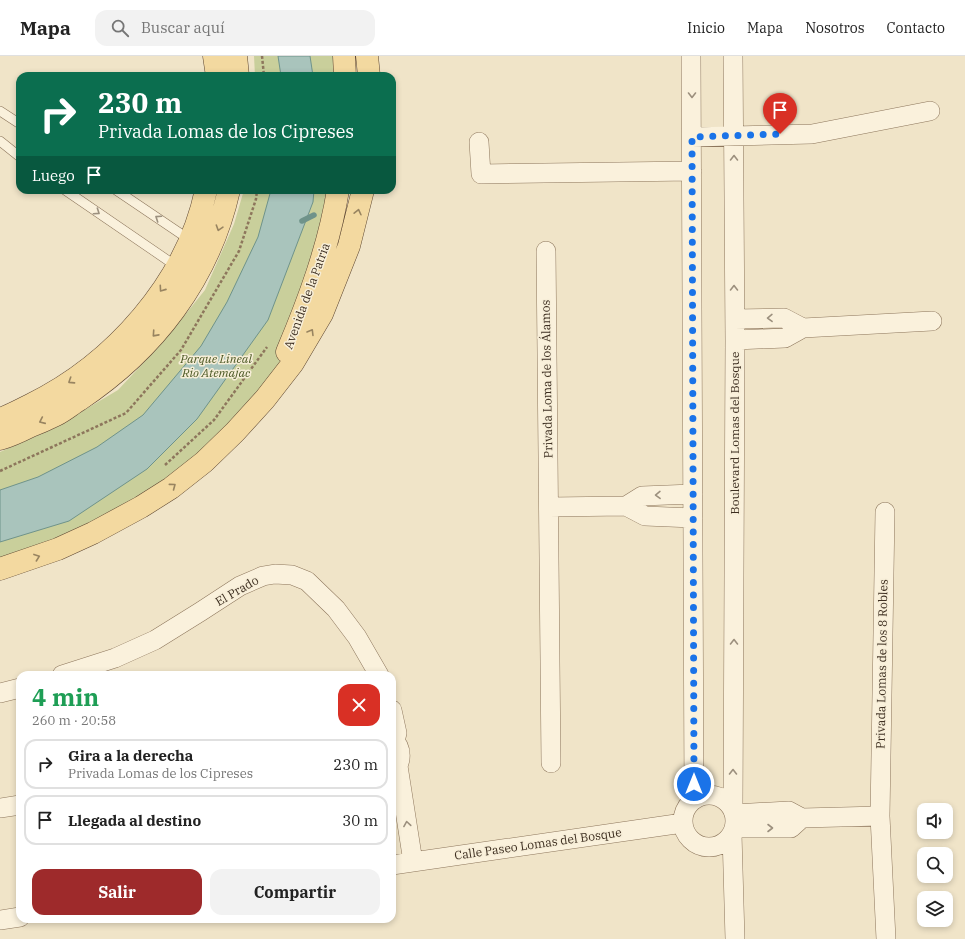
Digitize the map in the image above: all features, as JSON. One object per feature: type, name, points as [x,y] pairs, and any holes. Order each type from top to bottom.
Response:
[{"type":"main road","points":[[214,56],[216,72]]},
{"type":"main road","points":[[236,56],[238,72]]},
{"type":"main road","points":[[344,56],[345,72]]},
{"type":"main road","points":[[367,56],[369,72]]},
{"type":"main road","points":[[0,419],[47,397],[83,373],[116,345],[146,313],[169,280],[190,240],[205,194]]},
{"type":"main road","points":[[0,439],[56,415],[102,385],[141,350],[162,327],[194,282],[217,234],[228,194]]},
{"type":"main road","name":"Avenida de la Patria","points":[[265,398],[286,354],[314,285],[324,255],[337,194]]},
{"type":"main road","name":"Avenida de la Patria","points":[[0,569],[58,549],[93,533],[141,507],[171,488],[204,462],[236,432],[293,363],[322,314],[350,246],[362,194]]},
{"type":"street","points":[[691,56],[694,800]]},
{"type":"street","name":"Boulevard Lomas del Bosque","points":[[733,56],[735,319],[733,822],[735,939]]},
{"type":"street","points":[[692,137],[812,134],[930,111]]},
{"type":"street","points":[[479,142],[481,174],[692,171]]},
{"type":"street","name":"Privada Loma de los Álamos","points":[[546,251],[551,763]]},
{"type":"street","points":[[735,319],[784,318],[803,328]]},
{"type":"street","points":[[735,340],[785,338],[803,328],[932,321]]},
{"type":"street","points":[[626,506],[642,496],[693,494]]},
{"type":"street","points":[[549,507],[626,506],[645,516],[693,518]]},
{"type":"street","name":"Privada Lomas de los 8 Robles","points":[[885,512],[880,816],[886,939]]},
{"type":"street","name":"El Prado","points":[[74,671],[115,658],[155,640],[240,586],[263,576],[276,574],[292,575],[307,581],[336,609],[370,658],[377,671]]},
{"type":"street","points":[[0,693],[16,689]]},
{"type":"street","points":[[396,742],[398,744],[401,758],[396,767]]},
{"type":"street","points":[[396,774],[413,862]]},
{"type":"street","points":[[707,796],[719,797],[725,801],[733,822],[723,844],[710,847],[697,845],[688,836],[683,823],[686,810],[694,800],[707,796]]},
{"type":"street","points":[[0,808],[16,806]]},
{"type":"street","points":[[733,822],[791,828],[802,818],[880,816]]},
{"type":"street","name":"Calle Paseo Lomas del Bosque","points":[[396,864],[683,823]]},
{"type":"street","points":[[0,920],[16,918]]},
{"type":"lane","points":[[0,111],[16,121]]},
{"type":"lane","points":[[0,141],[16,153]]},
{"type":"lane","points":[[71,194],[176,266]]},
{"type":"lane","points":[[122,194],[190,240]]},
{"type":"path","points":[[262,56],[264,72]]},
{"type":"path","points":[[160,469],[214,420],[236,389]]},
{"type":"green space","points":[[254,56],[336,56],[338,72],[255,72]]},
{"type":"green space","name":"Parque Lineal Rio Atemajac","points":[[243,194],[333,194],[300,318],[264,398],[170,486],[0,565],[0,452],[54,428],[118,390],[163,342],[205,290],[234,224]]},
{"type":"water","points":[[278,56],[310,56],[312,72],[280,72]]},
{"type":"water","points":[[270,194],[314,194],[313,202],[268,320],[197,419],[147,469],[69,521],[0,542],[0,490],[38,477],[97,447],[143,415],[201,346],[227,302],[258,237]]},
{"type":"waterway","points":[[302,221],[314,215]]},
{"type":"route","points":[[694,784],[692,137],[780,134]]}]
